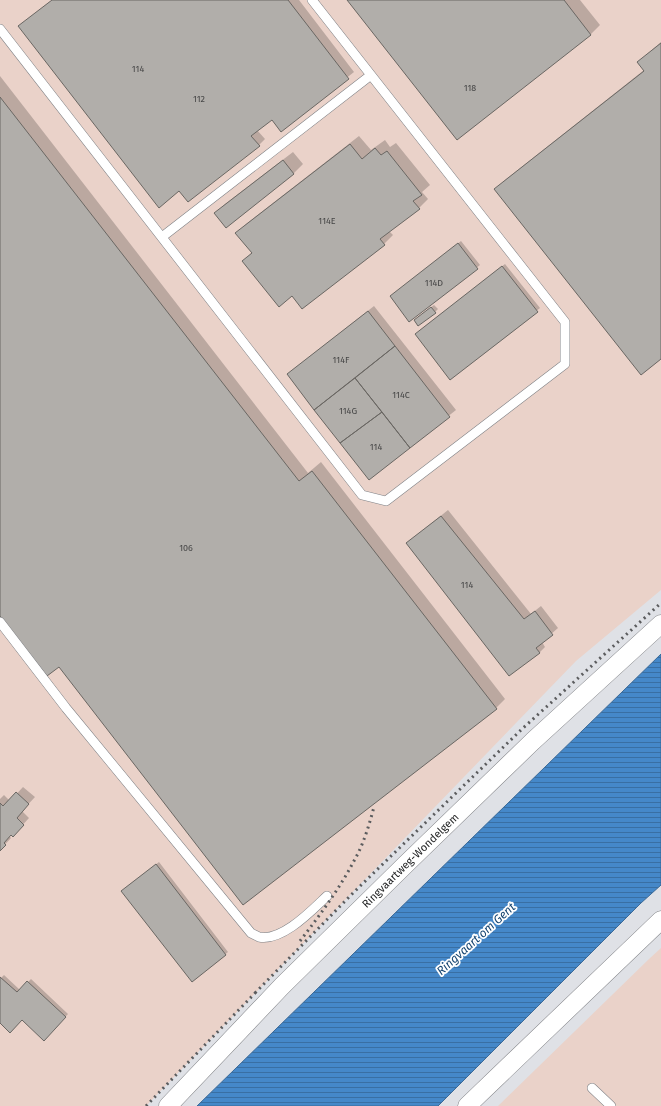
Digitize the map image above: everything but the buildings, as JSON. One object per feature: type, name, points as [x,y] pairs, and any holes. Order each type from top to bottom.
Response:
[{"type":"street","name":"Ringvaartweg-Wondelgem","points":[[168,1106],[277,992],[405,865],[533,741],[661,624]]},
{"type":"street","points":[[467,1106],[661,920]]},
{"type":"lane","points":[[0,29],[362,495],[386,501],[565,364],[565,322],[312,0]]},
{"type":"lane","points":[[162,237],[371,75]]},
{"type":"lane","points":[[0,622],[66,708],[251,933],[260,937],[275,936],[295,924],[327,896]]},
{"type":"lane","points":[[592,1088],[611,1106]]},
{"type":"shaded area","points":[[0,0],[661,0],[661,590],[576,661],[146,1106],[0,1106]]},
{"type":"shaded area","points":[[661,948],[661,1106],[498,1106],[649,959]]},
{"type":"water","name":"Ringvaart om Gent","points":[[661,654],[661,885],[641,903],[438,1106],[197,1106]]},
{"type":"railway","points":[[255,993],[353,893],[522,729],[661,603]]},
{"type":"railway","points":[[300,941],[349,870],[364,840],[374,807]]},
{"type":"railway","points":[[146,1106],[258,990]]}]
